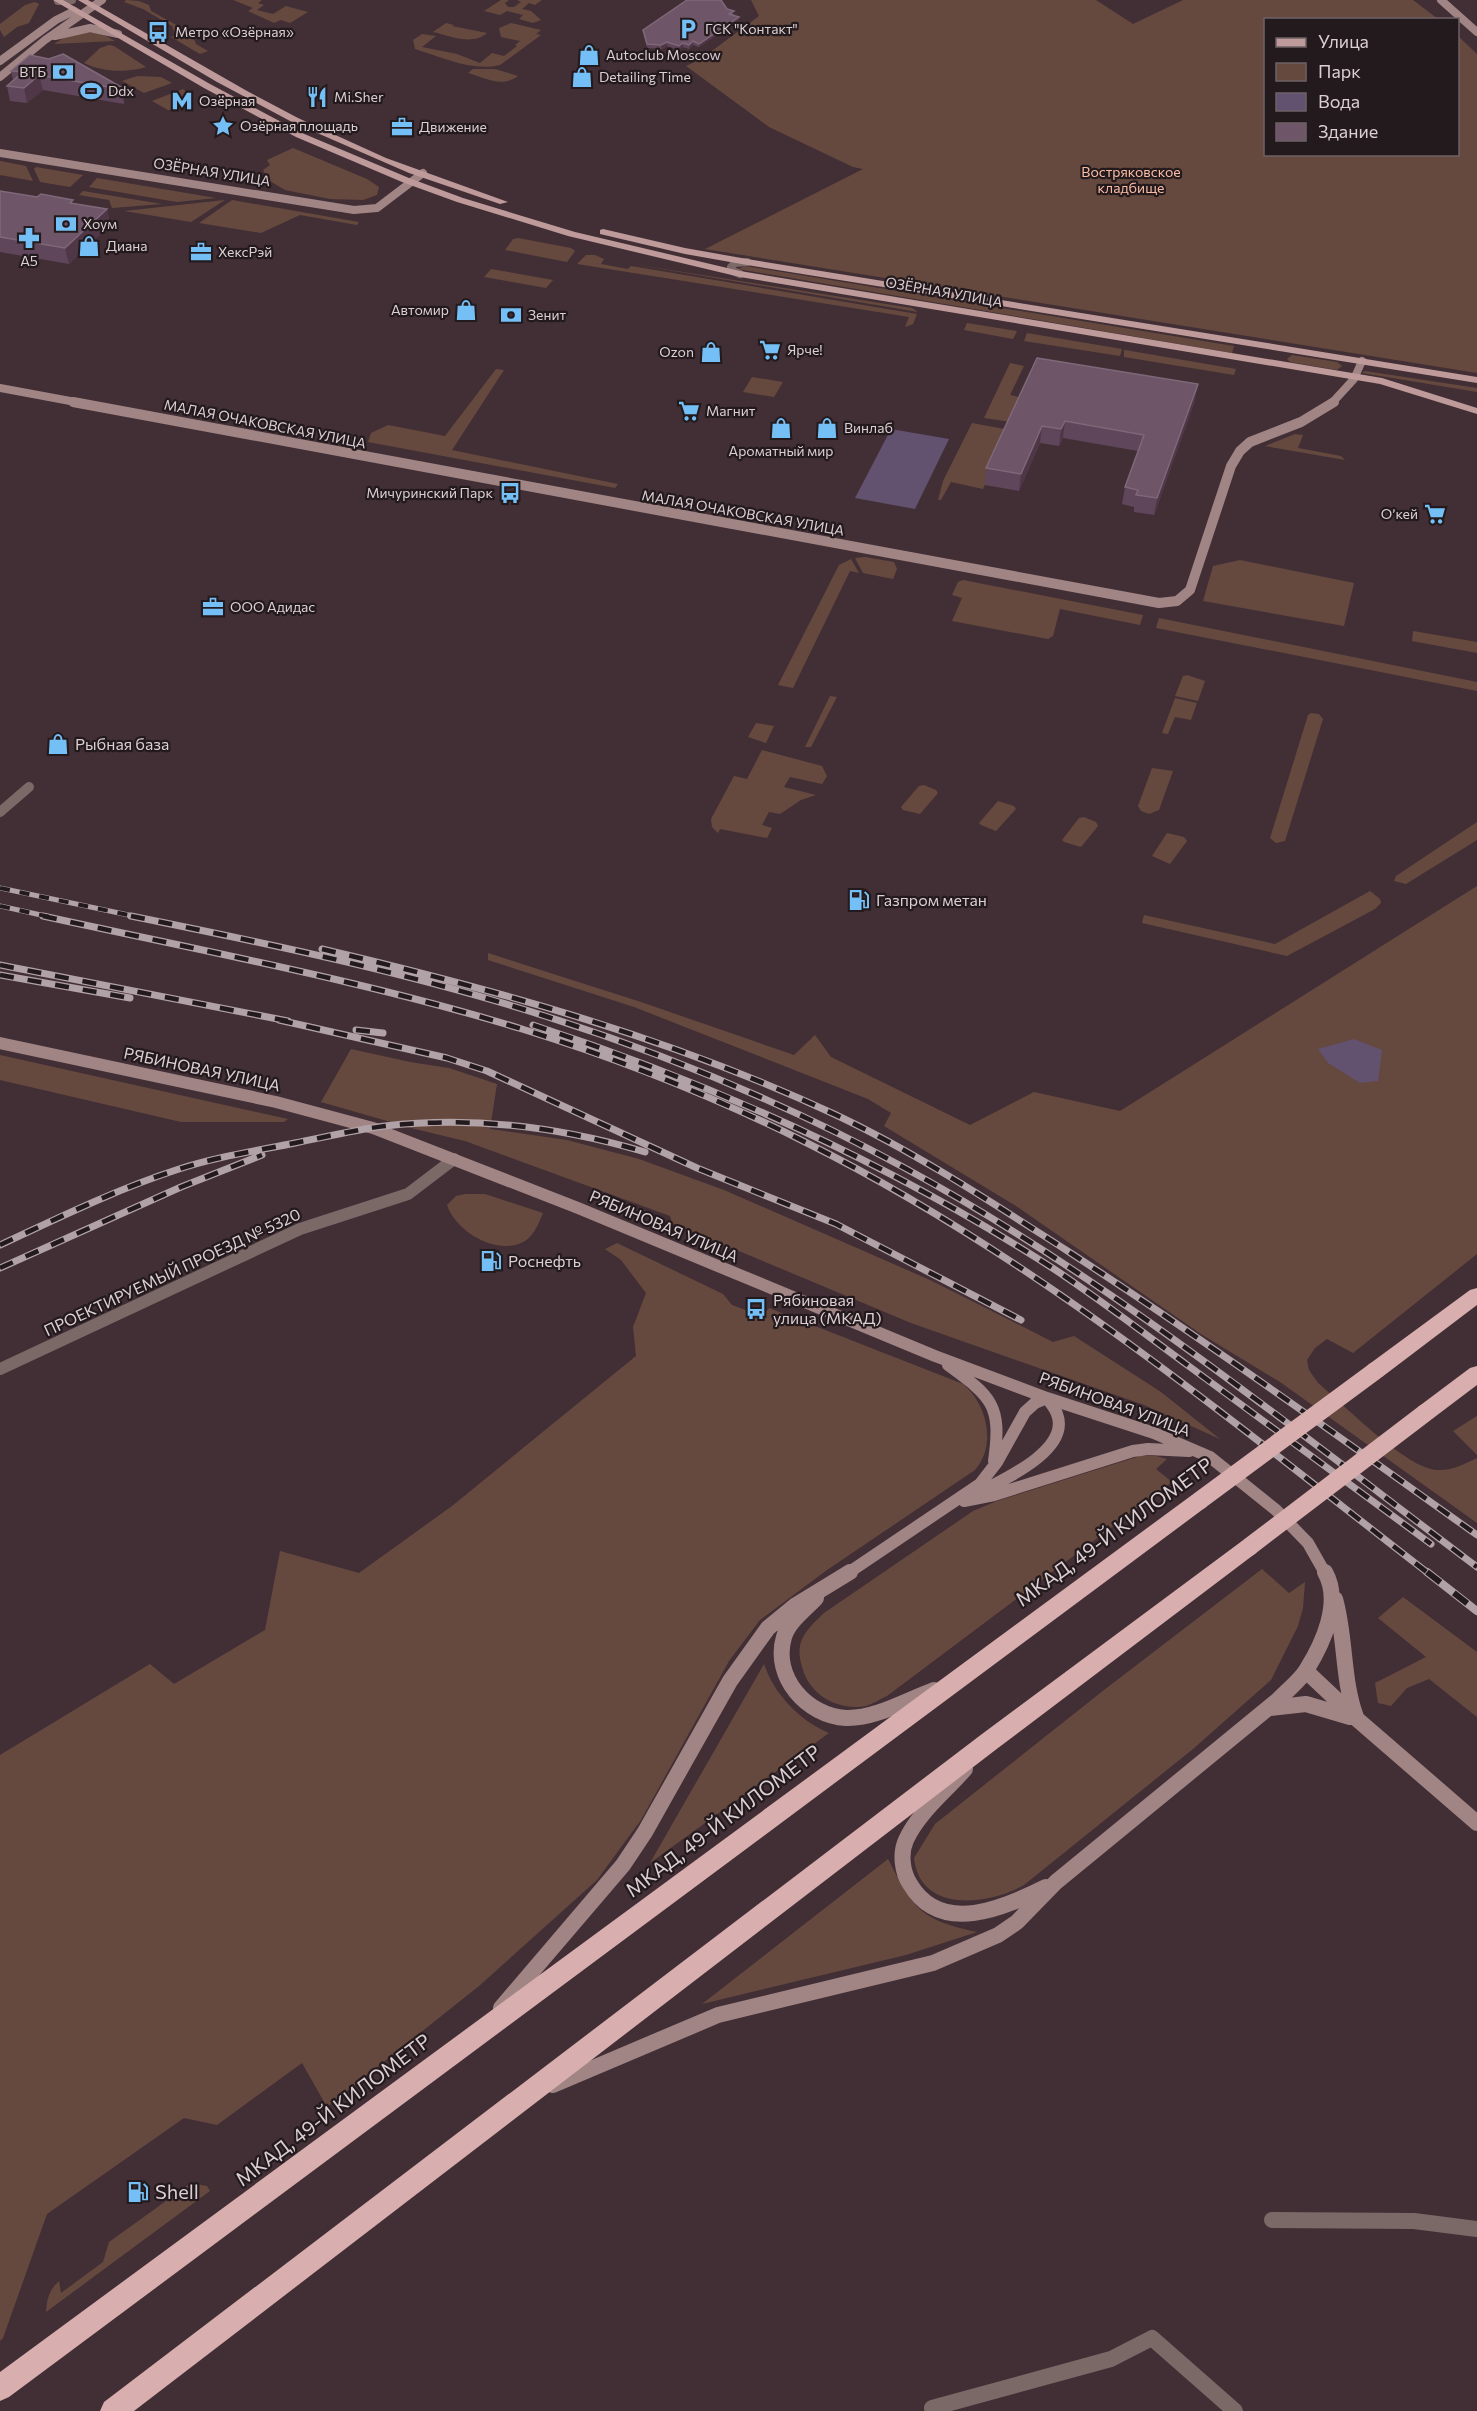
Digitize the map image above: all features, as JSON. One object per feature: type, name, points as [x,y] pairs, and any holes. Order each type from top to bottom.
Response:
[{"type":"highway","name":"МКАД, 49-Й КИЛОМЕТР","points":[[0,2388],[1477,1295]]},
{"type":"highway","points":[[112,2411],[990,1741],[1477,1374]]},
{"type":"main road","points":[[57,0],[298,134],[412,182]]},
{"type":"main road","points":[[82,0],[266,106],[426,175],[511,204]]},
{"type":"main road","name":"ОЗЁРНАЯ УЛИЦА","points":[[412,182],[586,238],[740,274],[1357,376],[1477,411]]},
{"type":"main road","name":"ОЗЁРНАЯ УЛИЦА","points":[[549,216],[613,234],[747,262],[1477,380]]},
{"type":"street","points":[[57,0],[72,0]]},
{"type":"street","points":[[0,61],[56,20],[93,6],[102,0]]},
{"type":"street","points":[[1441,0],[1477,32]]},
{"type":"street","points":[[0,77],[79,12]]},
{"type":"street","points":[[45,40],[64,33],[90,28],[118,34]]},
{"type":"street","name":"ОЗЁРНАЯ УЛИЦА","points":[[0,153],[354,210],[377,208],[412,182],[426,175]]},
{"type":"street","points":[[709,267],[721,267],[725,263],[724,259],[718,256]]},
{"type":"street","points":[[740,274],[733,271],[731,267],[735,263],[747,262]]},
{"type":"street","points":[[1357,376],[1362,361]]},
{"type":"street","name":"МАЛАЯ ОЧАКОВСКАЯ УЛИЦА","points":[[0,388],[1159,603],[1186,598],[1231,466],[1240,451],[1250,442],[1326,410],[1339,400],[1357,376]]},
{"type":"street","points":[[0,812],[29,787]]},
{"type":"street","name":"РЯБИНОВАЯ УЛИЦА","points":[[0,1043],[276,1102],[373,1128],[578,1208],[934,1356],[1047,1398],[1154,1433],[1197,1452],[1227,1470],[1284,1517],[1312,1548],[1325,1570],[1340,1618],[1348,1693],[1358,1720]]},
{"type":"street","name":"ПРОЕКТИРУЕМЫЙ ПРОЕЗД № 5320","points":[[0,1369],[300,1229],[408,1194],[454,1159]]},
{"type":"street","points":[[934,1356],[980,1387],[991,1402],[998,1432],[993,1469]]},
{"type":"street","points":[[484,2030],[623,1865],[645,1832],[730,1681],[755,1644],[785,1612],[826,1588],[980,1484],[993,1469],[1026,1409],[1047,1398],[1056,1407],[1060,1420],[1054,1438],[1045,1452],[1017,1474],[942,1510]]},
{"type":"street","points":[[964,1501],[994,1495],[1134,1451],[1148,1449],[1197,1452]]},
{"type":"street","points":[[826,1588],[790,1625],[782,1644],[781,1659],[785,1673],[792,1687],[805,1702],[827,1715],[848,1718],[870,1713],[949,1685]]},
{"type":"street","points":[[524,2098],[718,2015],[916,1967],[962,1952],[1011,1926],[1056,1882],[1266,1709],[1306,1671],[1327,1628],[1331,1606],[1330,1588]]},
{"type":"street","points":[[1306,1671],[1358,1720],[1477,1823]]},
{"type":"street","points":[[1266,1709],[1285,1705],[1311,1705],[1358,1720]]},
{"type":"street","points":[[990,1741],[910,1833],[903,1858],[907,1880],[916,1894],[925,1902],[951,1913],[969,1915],[1002,1909],[1056,1882]]},
{"type":"street","points":[[1272,2220],[1414,2221],[1477,2229]]},
{"type":"street","points":[[932,2408],[1111,2359],[1152,2338],[1235,2411]]},
{"type":"green space","points":[[126,0],[149,5],[151,11],[191,33],[196,44],[208,51],[200,54],[171,37],[175,35],[172,26],[143,9],[124,2]]},
{"type":"green space","points":[[233,0],[262,0],[258,3],[264,5],[257,10],[273,14],[286,6],[308,12],[290,23],[281,20],[274,23],[248,11],[253,8]]},
{"type":"green space","points":[[501,0],[509,0],[505,3],[508,7],[514,7],[521,2],[517,0],[542,0],[535,5],[529,3],[522,9],[531,11],[541,20],[533,23],[519,19],[523,15],[507,11],[500,15],[484,11]]},
{"type":"green space","name":"Востряковское кладбище","points":[[751,0],[1096,0],[1133,24],[1183,0],[1413,0],[1437,18],[1264,18],[1264,156],[1459,156],[1459,37],[1477,54],[1477,373],[705,249],[863,169],[853,167],[769,127],[686,66],[701,59],[759,16]]},
{"type":"green space","points":[[35,2],[39,4],[29,23],[17,27],[4,37],[0,24],[25,5]]},
{"type":"green space","points":[[446,23],[487,33],[475,39],[468,39],[433,32]]},
{"type":"green space","points":[[511,23],[541,30],[536,34],[541,35],[500,65],[490,67],[457,63],[415,49],[413,40],[422,34],[436,36],[422,47],[457,54],[480,63],[492,53],[504,56],[517,46],[515,45],[520,41],[501,37],[499,28]]},
{"type":"green space","points":[[82,31],[99,32],[115,41],[54,44],[68,35]]},
{"type":"green space","points":[[109,45],[146,67],[114,71],[84,63],[100,48]]},
{"type":"green space","points":[[473,69],[495,69],[518,76],[512,80],[499,82],[468,73]]},
{"type":"green space","points":[[137,76],[161,77],[172,83],[144,93],[122,81]]},
{"type":"green space","points":[[183,89],[188,93],[176,110],[168,110],[152,101]]},
{"type":"green space","points":[[293,148],[367,179],[379,187],[377,195],[363,200],[330,199],[285,190],[268,180],[263,170],[270,165],[267,160]]},
{"type":"green space","points":[[0,161],[26,166],[33,181],[0,175]]},
{"type":"green space","points":[[36,167],[83,175],[70,187],[40,182],[34,169]]},
{"type":"green space","points":[[97,178],[216,198],[177,202],[89,187]]},
{"type":"green space","points":[[83,191],[162,204],[112,208],[109,200],[79,195]]},
{"type":"green space","points":[[225,200],[191,222],[124,211]]},
{"type":"green space","points":[[232,200],[359,222],[357,225],[300,215],[261,233],[199,223]]},
{"type":"green space","points":[[513,239],[571,248],[575,251],[567,262],[505,250]]},
{"type":"green space","points":[[586,255],[595,255],[604,259],[601,264],[628,269],[631,266],[917,314],[913,324],[905,327],[909,317],[577,264]]},
{"type":"green space","points":[[632,264],[912,308],[918,312]]},
{"type":"green space","points":[[745,266],[1234,346],[1232,353],[738,269]]},
{"type":"green space","points":[[491,269],[553,280],[546,288],[484,277]]},
{"type":"green space","points":[[967,323],[1017,331],[1013,339],[964,330]]},
{"type":"green space","points":[[1027,333],[1122,349],[1120,356],[1024,341]]},
{"type":"green space","points":[[1124,350],[1236,369],[1234,375],[1124,357]]},
{"type":"green space","points":[[1292,355],[1337,362],[1342,366],[1337,370],[1290,362],[1287,359]]},
{"type":"green space","points":[[1010,363],[1024,366],[1010,395],[1023,398],[1011,422],[984,418]]},
{"type":"green space","points":[[496,369],[504,370],[452,450],[618,484],[615,488],[368,442],[371,433],[388,425],[445,436]]},
{"type":"green space","points":[[1365,371],[1477,388],[1477,392],[1362,373]]},
{"type":"green space","points":[[752,377],[783,382],[774,397],[743,392]]},
{"type":"green space","points":[[972,423],[1010,430],[983,489],[951,482],[941,500],[938,500],[943,481]]},
{"type":"green space","points":[[1295,434],[1303,435],[1298,448],[1341,456],[1345,460],[1265,446]]},
{"type":"green space","points":[[865,557],[894,562],[897,569],[893,579],[863,573],[855,558]]},
{"type":"green space","points":[[851,559],[859,573],[850,571],[793,688],[778,685],[839,565]]},
{"type":"green space","points":[[1240,560],[1354,583],[1344,626],[1203,601],[1213,566]]},
{"type":"green space","points":[[963,580],[1143,615],[1140,625],[1060,609],[1053,636],[1048,639],[952,621],[962,598],[952,595],[958,582]]},
{"type":"green space","points":[[1159,618],[1477,682],[1477,691],[1156,628]]},
{"type":"green space","points":[[1413,631],[1477,642],[1477,653],[1412,641]]},
{"type":"green space","points":[[1187,675],[1205,681],[1198,701],[1175,696],[1183,676]]},
{"type":"green space","points":[[830,696],[837,697],[811,747],[805,747]]},
{"type":"green space","points":[[1175,698],[1197,703],[1191,720],[1175,717],[1168,734],[1162,733]]},
{"type":"green space","points":[[1319,714],[1323,719],[1285,841],[1276,843],[1270,838],[1308,715]]},
{"type":"green space","points":[[756,723],[774,726],[766,743],[748,737]]},
{"type":"green space","points":[[762,750],[822,766],[827,776],[822,784],[790,777],[784,787],[816,795],[801,800],[780,814],[769,812],[762,825],[772,828],[767,838],[720,829],[718,833],[712,827],[711,819],[734,776],[747,779]]},
{"type":"green space","points":[[1152,768],[1173,771],[1159,810],[1149,814],[1141,811],[1138,806]]},
{"type":"green space","points":[[924,785],[938,793],[920,814],[903,810],[901,807],[919,786]]},
{"type":"green space","points":[[998,801],[1014,806],[1016,809],[996,831],[979,823]]},
{"type":"green space","points":[[1084,817],[1096,822],[1098,826],[1081,847],[1064,842],[1062,840],[1079,818]]},
{"type":"green space","points":[[1477,822],[1477,840],[1406,884],[1394,881],[1396,876]]},
{"type":"green space","points":[[1167,833],[1184,837],[1187,841],[1170,864],[1152,856]]},
{"type":"green space","points":[[1477,886],[1477,1254],[1353,1353],[1327,1339],[1315,1348],[1307,1360],[1309,1370],[1318,1383],[1376,1434],[1409,1459],[1424,1467],[1442,1470],[1458,1467],[1477,1458],[1477,1523],[1280,1382],[1201,1334],[1016,1206],[884,1126],[891,1113],[868,1099],[634,1007],[488,960],[488,953],[641,1002],[794,1055],[815,1035],[831,1057],[970,1125],[1034,1092],[1120,1111]]},
{"type":"green space","points":[[1370,891],[1380,899],[1381,903],[1375,909],[1287,956],[1142,923],[1144,915],[1275,944]]},
{"type":"green space","points":[[351,1049],[449,1068],[497,1084],[490,1129],[567,1140],[639,1159],[724,1190],[930,1280],[1053,1342],[1074,1336],[1161,1392],[1220,1439],[1144,1405],[911,1323],[672,1223],[670,1216],[465,1141],[321,1102]]},
{"type":"green space","points":[[0,1055],[288,1119],[284,1122],[181,1122],[0,1080]]},
{"type":"green space","points":[[485,1194],[543,1213],[534,1232],[525,1241],[503,1246],[491,1244],[469,1232],[452,1215],[447,1205],[456,1196]]},
{"type":"green space","points":[[617,1243],[723,1294],[732,1305],[762,1316],[769,1308],[963,1384],[978,1402],[986,1425],[986,1449],[982,1460],[975,1470],[827,1570],[760,1620],[729,1661],[641,1820],[597,1880],[479,1986],[327,2107],[302,2063],[217,2125],[184,2118],[47,2214],[0,2341],[0,1755],[150,1664],[174,1684],[265,1630],[280,1551],[359,1573],[452,1506],[636,1356],[633,1327],[646,1293],[621,1260],[605,1249]]},
{"type":"green space","points":[[1477,1416],[1477,1455],[1453,1431]]},
{"type":"green space","points":[[1140,1456],[1167,1459],[1156,1469],[1172,1482],[887,1696],[866,1706],[846,1706],[827,1700],[812,1687],[802,1667],[800,1645],[808,1630],[824,1613],[973,1511],[997,1501]]},
{"type":"green space","points":[[1262,1569],[1289,1593],[1305,1582],[1303,1608],[1298,1626],[1271,1680],[1193,1749],[1024,1885],[993,1897],[975,1900],[958,1900],[942,1896],[929,1889],[919,1876],[914,1858],[935,1824]]},
{"type":"green space","points":[[1403,1597],[1477,1652],[1477,1717],[1429,1679],[1407,1688],[1391,1706],[1378,1703],[1375,1683],[1426,1657],[1378,1618]]},
{"type":"green space","points":[[764,1664],[774,1686],[789,1705],[818,1728],[829,1733],[650,1863]]},
{"type":"green space","points":[[888,1859],[905,1890],[921,1910],[943,1923],[977,1932],[906,1955],[702,2004]]},
{"type":"green space","points":[[191,2183],[207,2186],[210,2191],[46,2312],[49,2295],[59,2281],[61,2293],[103,2262],[109,2242]]},
{"type":"water","points":[[891,429],[949,439],[915,509],[855,498]]},
{"type":"water","points":[[1354,1039],[1382,1050],[1378,1081],[1360,1083],[1328,1063],[1318,1049]]},
{"type":"building","name":"ГСК \"Контакт\"","points":[[687,0],[721,0],[727,9],[734,11],[729,14],[739,17],[699,44],[693,41],[689,45],[683,43],[679,46],[667,42],[661,45],[647,44],[643,30]]},
{"type":"building","points":[[63,54],[121,89],[39,75],[24,88],[7,86],[23,72],[11,71],[30,55],[49,59]]},
{"type":"building","points":[[0,191],[37,197],[41,194],[73,200],[70,203],[107,209],[65,248],[0,237]]},
{"type":"building","points":[[1037,358],[1198,384],[1157,498],[1136,495],[1138,490],[1125,487],[1144,435],[1065,421],[1061,429],[1042,426],[1021,474],[986,468]]},
{"type":"railway","points":[[0,888],[138,917]]},
{"type":"railway","points":[[0,906],[50,917]]},
{"type":"railway","points":[[43,916],[344,981],[463,1012],[522,1029],[630,1066],[771,1125],[889,1186],[970,1235],[1049,1287],[1203,1399],[1428,1573]]},
{"type":"railway","points":[[131,916],[340,960],[443,986],[545,1016],[637,1047],[727,1083],[860,1144],[979,1210],[1126,1305],[1268,1408],[1477,1567]]},
{"type":"railway","points":[[322,949],[453,981],[647,1039],[772,1087],[864,1129],[952,1178],[1118,1284],[1273,1390],[1477,1535]]},
{"type":"railway","points":[[0,965],[288,1021]]},
{"type":"railway","points":[[0,975],[130,998]]},
{"type":"railway","points":[[279,1020],[447,1058],[487,1071],[697,1168],[836,1224],[1021,1320]]},
{"type":"railway","points":[[533,1025],[602,1048],[736,1101],[866,1161],[930,1195],[1054,1269],[1106,1305],[1431,1544]]},
{"type":"railway","points":[[356,1030],[383,1033]]},
{"type":"railway","points":[[0,1245],[109,1195],[205,1161],[385,1126],[451,1122],[516,1126],[581,1136],[645,1152]]},
{"type":"railway","points":[[0,1268],[181,1187],[262,1155]]},
{"type":"railway","points":[[1427,1572],[1477,1611]]},
{"type":"place","name":"ГСК \"Контакт\"","points":[[688,29]]},
{"type":"place","name":"Метро «Озёрная»","points":[[158,32]]},
{"type":"place","name":"Autoclub Moscow","points":[[589,55]]},
{"type":"place","name":"ВТБ","points":[[63,72]]},
{"type":"place","name":"Detailing Time","points":[[582,77]]},
{"type":"place","name":"Ddx","points":[[91,91]]},
{"type":"place","name":"Mi.Sher","points":[[317,97]]},
{"type":"place","name":"Озёрная","points":[[182,101]]},
{"type":"place","name":"Озёрная площадь","points":[[223,126]]},
{"type":"place","name":"Движение","points":[[402,127]]},
{"type":"place","name":"Хоум","points":[[66,224]]},
{"type":"place","name":"А5","points":[[29,238]]},
{"type":"place","name":"Диана","points":[[89,246]]},
{"type":"place","name":"ХексРэй","points":[[201,252]]},
{"type":"place","name":"Автомир","points":[[466,310]]},
{"type":"place","name":"Зенит","points":[[511,315]]},
{"type":"place","name":"Ярче!","points":[[770,350]]},
{"type":"place","name":"Ozon","points":[[711,352]]},
{"type":"place","name":"Магнит","points":[[689,411]]},
{"type":"place","name":"Ароматный мир","points":[[781,428]]},
{"type":"place","name":"Винлаб","points":[[827,428]]},
{"type":"place","name":"Мичуринский Парк","points":[[510,493]]},
{"type":"place","name":"О’кей","points":[[1435,514]]},
{"type":"place","name":"ООО Адидас","points":[[213,607]]},
{"type":"place","name":"Рыбная база","points":[[58,744]]},
{"type":"place","name":"Газпром метан","points":[[859,900]]},
{"type":"place","name":"Роснефть","points":[[491,1261]]},
{"type":"place","name":"Рябиновая улица (МКАД)","points":[[756,1309]]},
{"type":"place","name":"Shell","points":[[138,2192]]}]
